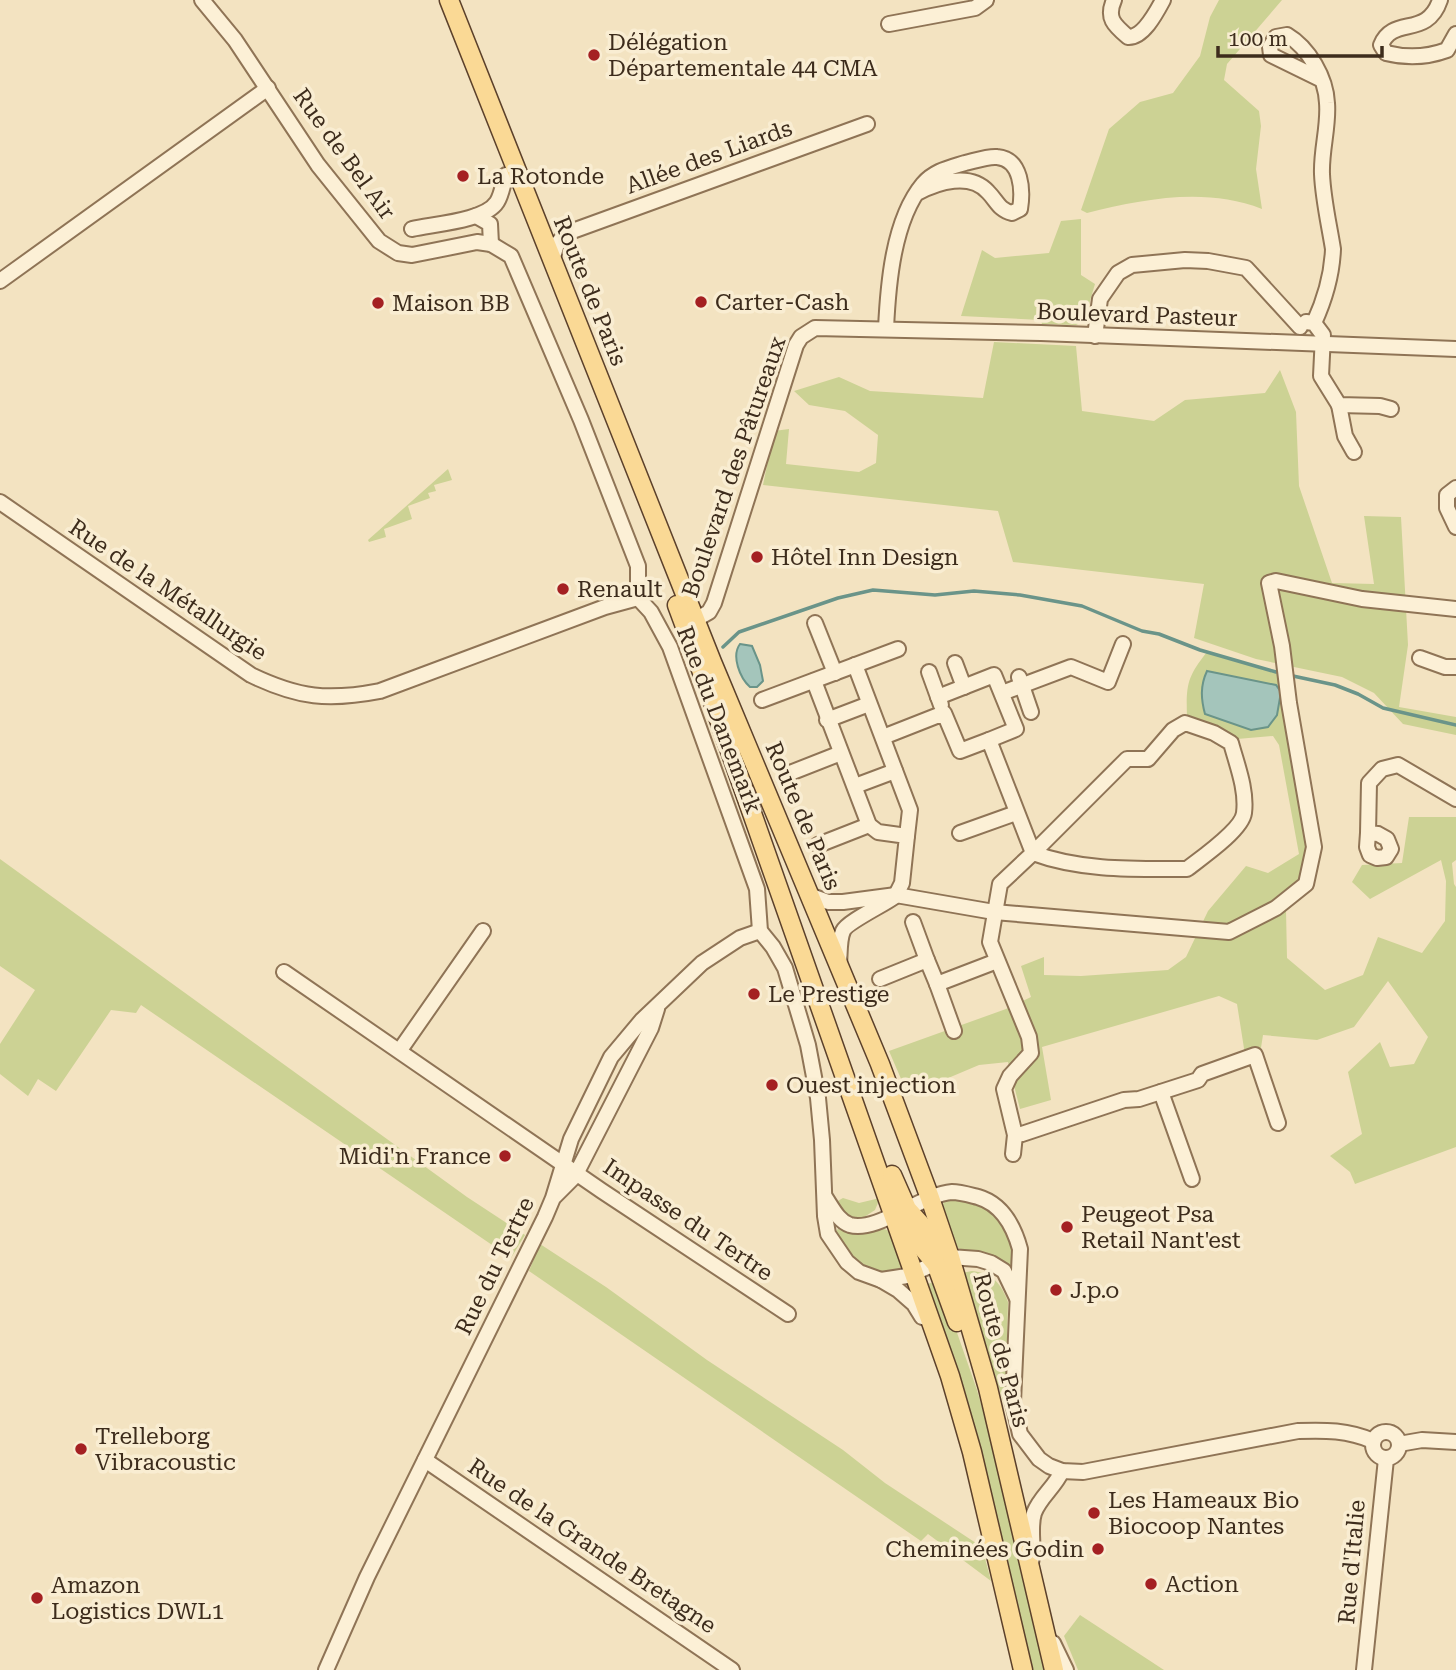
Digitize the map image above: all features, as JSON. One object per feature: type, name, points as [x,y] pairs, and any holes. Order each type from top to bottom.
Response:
[{"type":"main road","name":"Route de Paris","points":[[436,0],[709,691],[864,1130],[901,1212],[915,1272],[972,1452],[1023,1670]]},
{"type":"main road","name":"Route de Paris","points":[[449,0],[695,620],[892,1095],[930,1198],[943,1261],[988,1388],[1054,1670]]},
{"type":"main road","points":[[901,1212],[912,1233],[943,1261]]},
{"type":"street","name":"Rue de Bel Air","points":[[202,0],[235,40],[318,165],[379,242],[388,248],[412,254],[477,242],[491,244]]},
{"type":"street","points":[[889,24],[975,8],[986,0]]},
{"type":"street","points":[[1114,0],[1110,12],[1112,20],[1121,32],[1131,37],[1140,33],[1163,0]]},
{"type":"street","points":[[1440,0],[1423,23],[1395,29],[1385,35],[1381,45],[1387,53],[1399,56],[1432,55],[1447,50],[1456,34]]},
{"type":"street","points":[[1295,344],[1332,273],[1334,249],[1322,172],[1327,103],[1322,80]]},
{"type":"street","points":[[0,281],[268,88]]},
{"type":"street","name":"Allée des Liards","points":[[567,233],[867,124]]},
{"type":"street","points":[[886,329],[890,273],[898,237],[917,193],[923,184],[939,170],[997,157],[1009,162],[1019,175],[1023,195],[1020,209],[1012,213],[1003,211],[988,191],[976,182],[934,184],[917,193]]},
{"type":"street","points":[[412,229],[476,216],[495,205],[506,175]]},
{"type":"street","points":[[476,216],[490,224],[491,244],[511,256],[519,273],[638,566],[639,598]]},
{"type":"street","points":[[537,223],[567,233],[557,244],[552,260]]},
{"type":"street","points":[[1095,336],[1100,299],[1118,273],[1132,265],[1185,260],[1246,268],[1307,325],[1323,335],[1321,376],[1339,405],[1345,436],[1354,452]]},
{"type":"street","name":"Boulevard Pasteur","points":[[815,328],[1456,349]]},
{"type":"street","name":"Boulevard des Pâtureaux","points":[[695,620],[709,612],[714,603],[796,345],[801,337],[815,328]]},
{"type":"street","points":[[1339,405],[1380,406],[1391,409]]},
{"type":"street","points":[[1456,488],[1447,495],[1446,502],[1456,527]]},
{"type":"street","name":"Rue de la Métallurgie","points":[[0,502],[251,676],[275,687],[302,694],[344,698],[380,691],[605,607],[639,598]]},
{"type":"street","points":[[809,895],[828,902],[844,902],[896,895],[994,912],[1228,932],[1276,908],[1306,884],[1314,847],[1282,646],[1269,583],[1276,581],[1362,599],[1456,609]]},
{"type":"street","name":"Rue du Danemark","points":[[639,598],[651,612],[670,646],[757,889],[760,932]]},
{"type":"street","points":[[815,623],[835,673]]},
{"type":"street","points":[[1002,694],[1020,682],[1072,667],[1108,682],[1123,643]]},
{"type":"street","points":[[762,701],[898,649]]},
{"type":"street","points":[[1420,658],[1445,667],[1456,667]]},
{"type":"street","points":[[955,663],[964,687]]},
{"type":"street","points":[[839,965],[842,932],[849,923],[896,895],[902,883],[910,810],[855,665]]},
{"type":"street","points":[[929,672],[938,697],[944,713],[960,751],[1016,729],[994,675],[938,697]]},
{"type":"street","points":[[814,681],[869,825],[878,832],[907,836]]},
{"type":"street","points":[[1020,682],[1031,712]]},
{"type":"street","points":[[827,719],[869,704]]},
{"type":"street","points":[[883,737],[944,713]]},
{"type":"street","points":[[989,740],[1033,853],[1055,862],[1133,869],[1187,869],[1236,828],[1244,815],[1241,782],[1231,743],[1214,733],[1185,723],[1173,730],[1148,759],[1128,759],[1033,853],[1000,884],[990,942],[1029,1037],[1031,1053],[1010,1076],[1004,1089],[1015,1135],[1013,1154]]},
{"type":"street","points":[[790,773],[841,753]]},
{"type":"street","points":[[1367,833],[1370,783],[1382,769],[1398,765],[1456,799]]},
{"type":"street","points":[[855,786],[895,771]]},
{"type":"street","points":[[960,833],[1016,813]]},
{"type":"street","points":[[818,845],[869,825]]},
{"type":"street","points":[[913,922],[954,1031]]},
{"type":"street","points":[[400,1050],[483,930]]},
{"type":"street","points":[[760,932],[773,947],[785,968],[808,1045],[818,1098],[828,1234],[837,1250],[859,1272],[881,1280],[903,1294],[922,1317],[931,1319]]},
{"type":"street","name":"Rue du Tertre","points":[[326,1670],[353,1606],[553,1198],[580,1120],[611,1057],[642,1020],[702,963],[740,938],[760,932]]},
{"type":"street","points":[[880,979],[927,960]]},
{"type":"street","points":[[937,984],[997,961]]},
{"type":"street","name":"Impasse du Tertre","points":[[284,972],[576,1173],[788,1314]]},
{"type":"street","points":[[553,1198],[576,1173],[651,1028],[659,1005]]},
{"type":"street","points":[[1015,1135],[1124,1100],[1139,1099],[1198,1080],[1202,1074],[1255,1055],[1278,1123]]},
{"type":"street","points":[[1161,1091],[1192,1179]]},
{"type":"street","points":[[825,1197],[837,1216],[849,1225],[867,1225],[930,1198],[953,1192],[985,1199],[1007,1218],[1016,1234],[1020,1249],[1013,1402],[1020,1434],[1039,1459],[1049,1466],[1062,1471],[1083,1472],[1298,1432],[1327,1430],[1354,1433],[1373,1441]]},
{"type":"street","points":[[881,1280],[898,1278],[943,1261],[978,1259],[1004,1271],[1017,1300]]},
{"type":"street","points":[[1387,1432],[1395,1436],[1399,1444],[1397,1452],[1386,1459],[1375,1453],[1373,1441],[1379,1434],[1387,1432]]},
{"type":"street","points":[[1399,1444],[1422,1440],[1456,1442]]},
{"type":"street","name":"Rue d'Italie","points":[[1364,1670],[1386,1459]]},
{"type":"street","name":"Rue de la Grande Bretagne","points":[[425,1460],[732,1670]]},
{"type":"street","points":[[1031,1564],[1035,1512],[1062,1471]]},
{"type":"street","points":[[1045,1625],[1066,1670]]},
{"type":"green space","points":[[1219,0],[1282,0],[1227,64],[1224,80],[1259,111],[1261,126],[1256,169],[1262,209],[1219,198],[1174,197],[1087,213],[1081,210],[1109,129],[1140,102],[1173,93],[1200,56],[1210,17]]},
{"type":"green space","points":[[1081,219],[1081,275],[1095,284],[1084,321],[1076,325],[1042,324],[1041,320],[961,316],[982,250],[995,258],[1049,253],[1061,221]]},
{"type":"green space","points":[[994,342],[1076,346],[1082,411],[1154,421],[1185,400],[1265,393],[1280,370],[1296,412],[1299,486],[1332,583],[1374,584],[1364,516],[1401,517],[1408,645],[1399,707],[1456,717],[1456,735],[1403,724],[1374,693],[1342,677],[1256,659],[1194,638],[1204,584],[1013,562],[998,511],[763,485],[774,431],[789,429],[786,464],[859,472],[876,463],[878,435],[845,411],[809,405],[794,391],[839,377],[870,391],[983,398]]},
{"type":"green space","points":[[448,469],[452,480],[434,485],[436,491],[428,493],[430,498],[408,506],[412,519],[384,529],[386,537],[369,542],[368,540]]},
{"type":"green space","points":[[1207,652],[1282,675],[1311,847],[1304,883],[1286,910],[1287,958],[1325,990],[1363,975],[1378,937],[1422,953],[1445,921],[1446,881],[1441,860],[1370,899],[1352,882],[1362,865],[1402,863],[1409,817],[1456,817],[1456,860],[1452,863],[1456,887],[1456,1147],[1355,1184],[1350,1172],[1330,1156],[1362,1134],[1348,1072],[1380,1042],[1390,1067],[1414,1064],[1428,1037],[1388,981],[1354,1027],[1317,1040],[1263,1035],[1260,1054],[1246,1061],[1237,1004],[1219,996],[1042,1047],[1051,1100],[1020,1109],[1008,1062],[979,1065],[908,1095],[889,1051],[1006,1009],[1031,997],[1021,966],[1044,957],[1044,975],[1081,976],[1168,970],[1186,957],[1208,911],[1246,866],[1268,873],[1299,854],[1279,745],[1273,736],[1237,739],[1227,732],[1187,717],[1189,682]]},
{"type":"green space","points":[[0,859],[467,1197],[525,1235],[511,1258],[141,1005],[136,1013],[111,1010],[56,1091],[38,1079],[28,1096],[0,1074],[0,1044],[35,990],[0,966]]},
{"type":"green space","points":[[843,1198],[859,1203],[880,1198],[875,1210],[861,1219],[844,1214],[836,1202]]},
{"type":"green space","points":[[957,1199],[981,1206],[999,1220],[1010,1240],[1011,1265],[1003,1265],[958,1248],[951,1237],[942,1206],[944,1202]]},
{"type":"green space","points":[[838,1229],[855,1233],[886,1229],[895,1238],[908,1270],[885,1274],[869,1270],[855,1260],[834,1233]]},
{"type":"green space","points":[[540,1244],[982,1547],[991,1581],[928,1534],[921,1541],[529,1271]]},
{"type":"green space","points":[[972,1271],[986,1274],[995,1280],[1008,1302],[1005,1407],[962,1273]]},
{"type":"green space","points":[[939,1281],[977,1390],[994,1450],[1047,1670],[1029,1670],[957,1376],[927,1284]]},
{"type":"green space","points":[[1080,1615],[1164,1670],[1078,1670],[1064,1636]]},
{"type":"water","points":[[740,644],[752,646],[760,665],[763,681],[757,687],[750,687],[740,673],[736,655]]},
{"type":"water","points":[[1207,671],[1276,685],[1281,692],[1277,715],[1268,727],[1251,730],[1205,714],[1202,692]]},
{"type":"waterway","points":[[723,647],[739,632],[838,598],[873,590],[935,595],[974,591],[1020,595],[1082,606],[1142,631],[1159,634],[1200,650],[1276,672]]},
{"type":"waterway","points":[[1293,676],[1335,685],[1383,708],[1456,725]]},
{"type":"place","name":"Délégation Départementale 44 CMA","points":[[594,55]]},
{"type":"place","name":"La Rotonde","points":[[463,176]]},
{"type":"place","name":"Carter-Cash","points":[[701,302]]},
{"type":"place","name":"Maison BB","points":[[378,303]]},
{"type":"place","name":"Hôtel Inn Design","points":[[757,557]]},
{"type":"place","name":"Renault","points":[[563,589]]},
{"type":"place","name":"Le Prestige","points":[[754,994]]},
{"type":"place","name":"Ouest injection","points":[[772,1085]]},
{"type":"place","name":"Midi'n France","points":[[505,1156]]},
{"type":"place","name":"Peugeot Psa Retail Nant'est","points":[[1067,1227]]},
{"type":"place","name":"J.p.o","points":[[1056,1290]]},
{"type":"place","name":"Trelleborg Vibracoustic","points":[[81,1449]]},
{"type":"place","name":"Les Hameaux Bio Biocoop Nantes","points":[[1094,1513]]},
{"type":"place","name":"Cheminées Godin","points":[[1098,1549]]},
{"type":"place","name":"Action","points":[[1151,1584]]},
{"type":"place","name":"Amazon Logistics DWL1","points":[[37,1598]]}]
